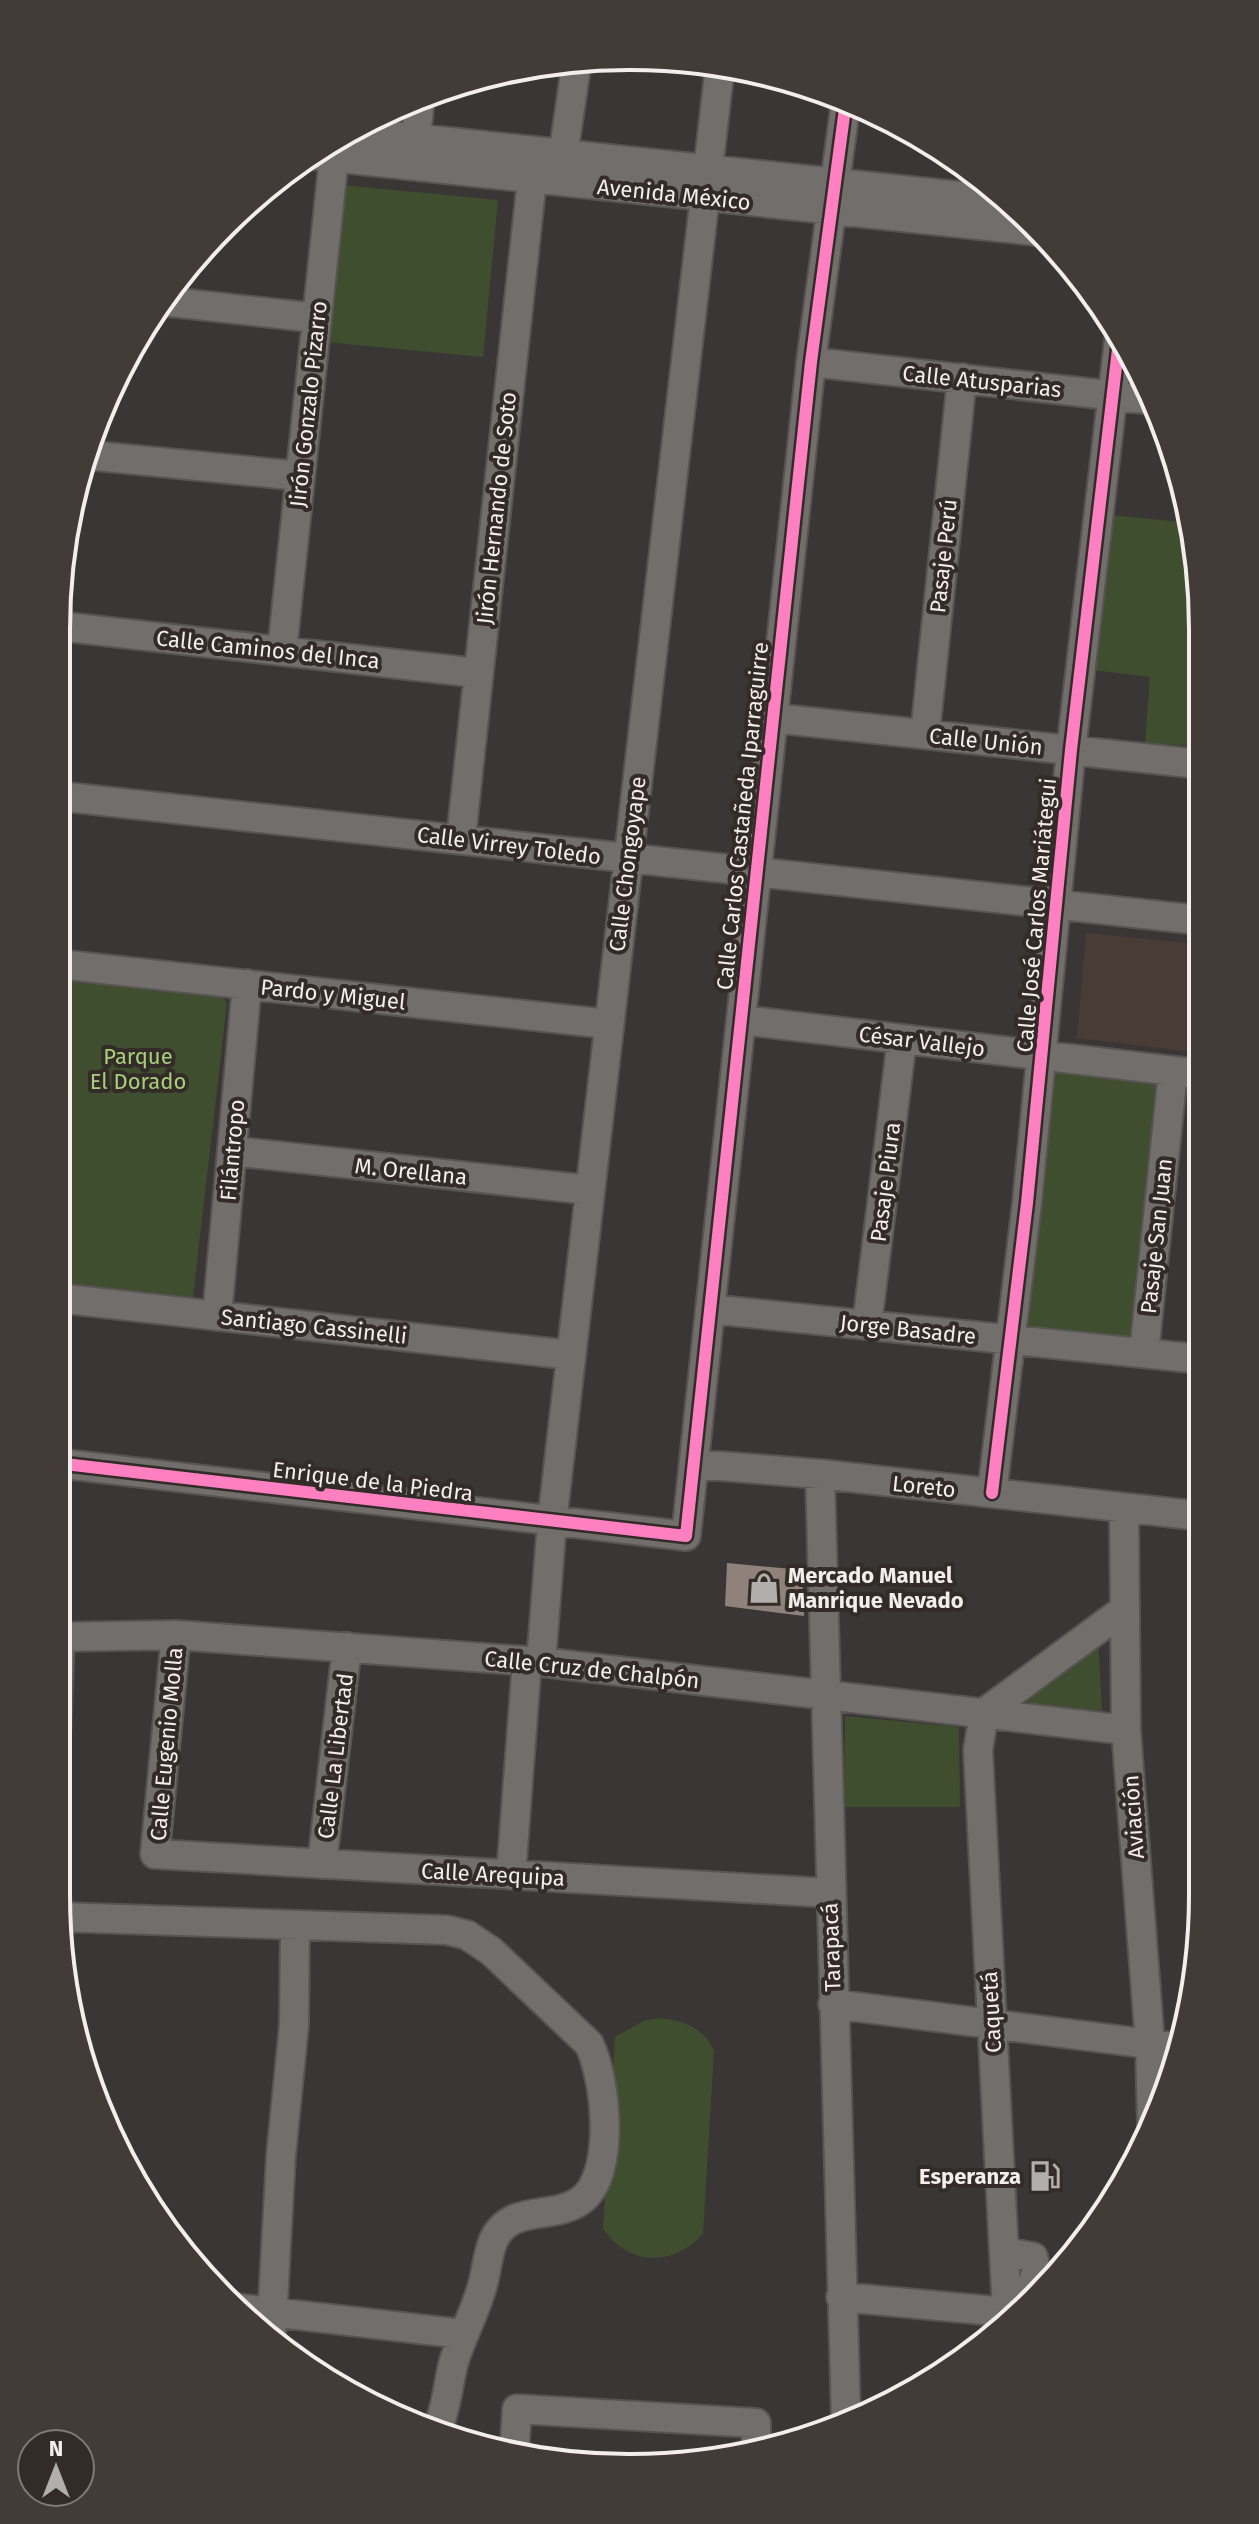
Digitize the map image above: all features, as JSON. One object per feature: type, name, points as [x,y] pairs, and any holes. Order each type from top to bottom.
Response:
[{"type":"street","points":[[563,156],[575,73]]},
{"type":"street","name":"Calle Chongoyape","points":[[511,1875],[719,78]]},
{"type":"street","points":[[416,139],[419,112]]},
{"type":"street","name":"Calle Carlos Castañeda Iparraguirre","points":[[686,1536],[811,362],[844,113]]},
{"type":"street","name":"Avenida México","points":[[371,134],[563,156],[705,184]]},
{"type":"street","name":"Avenida México","points":[[331,157],[532,179],[705,184],[834,197],[1019,228]]},
{"type":"street","name":"Jirón Gonzalo Pizarro","points":[[282,651],[317,318],[323,162]]},
{"type":"street","name":"Jirón Hernando de Soto","points":[[461,838],[532,179]]},
{"type":"street","name":"Avenida México","points":[[834,197],[988,201]]},
{"type":"street","points":[[176,303],[317,318]]},
{"type":"street","name":"Calle José Carlos Mariátegui","points":[[992,1493],[1043,1056],[1071,750],[1118,357]]},
{"type":"street","name":"Calle Atusparias","points":[[811,362],[1138,398]]},
{"type":"street","name":"Pasaje Perú","points":[[925,734],[962,378]]},
{"type":"street","points":[[98,456],[300,476]]},
{"type":"street","name":"Calle Caminos del Inca","points":[[70,627],[478,673]]},
{"type":"street","name":"Calle Unión","points":[[773,718],[1189,763]]},
{"type":"street","name":"Calle Virrey Toledo","points":[[70,797],[1189,919]]},
{"type":"street","name":"Pardo y Miguel","points":[[70,965],[608,1024]]},
{"type":"street","name":"Filántropo","points":[[217,1316],[247,984]]},
{"type":"street","name":"César Vallejo","points":[[741,1020],[1186,1072]]},
{"type":"street","name":"Pasaje Piura","points":[[867,1325],[902,1039]]},
{"type":"street","name":"Pasaje San Juan","points":[[1144,1353],[1186,1072]]},
{"type":"street","name":"M. Orellana","points":[[232,1151],[590,1190]]},
{"type":"street","name":"Santiago Cassinelli","points":[[70,1299],[571,1355]]},
{"type":"street","name":"Jorge Basadre","points":[[710,1309],[1189,1358]]},
{"type":"street","name":"Loreto","points":[[694,1464],[820,1474],[1189,1515]]},
{"type":"street","name":"Enrique de la Piedra","points":[[70,1465],[686,1536]]},
{"type":"street","name":"Tarapacá","points":[[820,1474],[846,2410]]},
{"type":"street","name":"Aviación","points":[[1124,1508],[1126,1730],[1151,2095]]},
{"type":"street","points":[[984,1713],[1125,1609]]},
{"type":"street","name":"Calle Cruz de Chalpón","points":[[70,1637],[176,1635],[534,1662],[1126,1730]]},
{"type":"street","name":"Calle Eugenio Molla","points":[[155,1854],[176,1635]]},
{"type":"street","name":"Calle La Libertad","points":[[322,1864],[347,1647]]},
{"type":"street","name":"Caquetá","points":[[984,1713],[978,1750],[991,2024],[1004,2252],[1015,2300]]},
{"type":"street","name":"Calle Arequipa","points":[[155,1854],[830,1893]]},
{"type":"street","points":[[71,1917],[430,1929],[467,1935],[505,1963],[578,2032],[597,2061],[604,2127],[602,2156],[593,2186],[583,2200],[570,2207],[515,2217],[503,2225],[494,2238],[440,2420]]},
{"type":"street","points":[[272,2324],[282,2142],[294,2025],[295,1926]]},
{"type":"street","points":[[833,2004],[1168,2046]]},
{"type":"street","points":[[1004,2252],[1040,2265],[1030,2285]]},
{"type":"street","points":[[841,2297],[1004,2309]]},
{"type":"street","points":[[255,2310],[463,2334]]},
{"type":"street","points":[[515,2442],[517,2409],[756,2423],[756,2439]]},
{"type":"shaded area","points":[[1086,933],[1189,943],[1189,1052],[1077,1038]]},
{"type":"green space","points":[[342,185],[498,200],[483,357],[326,342]]},
{"type":"green space","points":[[1111,515],[1178,522],[1188,593],[1189,746],[1145,743],[1150,677],[1094,670]]},
{"type":"green space","name":"Parque El Dorado","points":[[70,978],[222,996],[227,1003],[193,1297],[70,1284]]},
{"type":"green space","points":[[1052,1065],[1169,1078],[1142,1345],[1021,1332]]},
{"type":"green space","points":[[1098,1636],[1102,1711],[1018,1704]]},
{"type":"green space","points":[[845,1716],[959,1727],[960,1807],[844,1807]]},
{"type":"green space","points":[[660,2018],[699,2031],[714,2051],[703,2234],[678,2252],[652,2258],[625,2250],[603,2229],[615,2037],[643,2021]]},
{"type":"building","name":"Mercado Manuel Manrique Nevado","points":[[727,1563],[802,1570],[804,1616],[725,1606]]},
{"type":"cycle path","points":[[70,1465],[686,1536],[811,362],[844,113]]},
{"type":"cycle path","points":[[992,1493],[1027,1203],[1071,750],[1117,356]]},
{"type":"place","name":"Mercado Manuel Manrique Nevado","points":[[764,1588]]},
{"type":"place","name":"Esperanza","points":[[1045,2176]]}]
